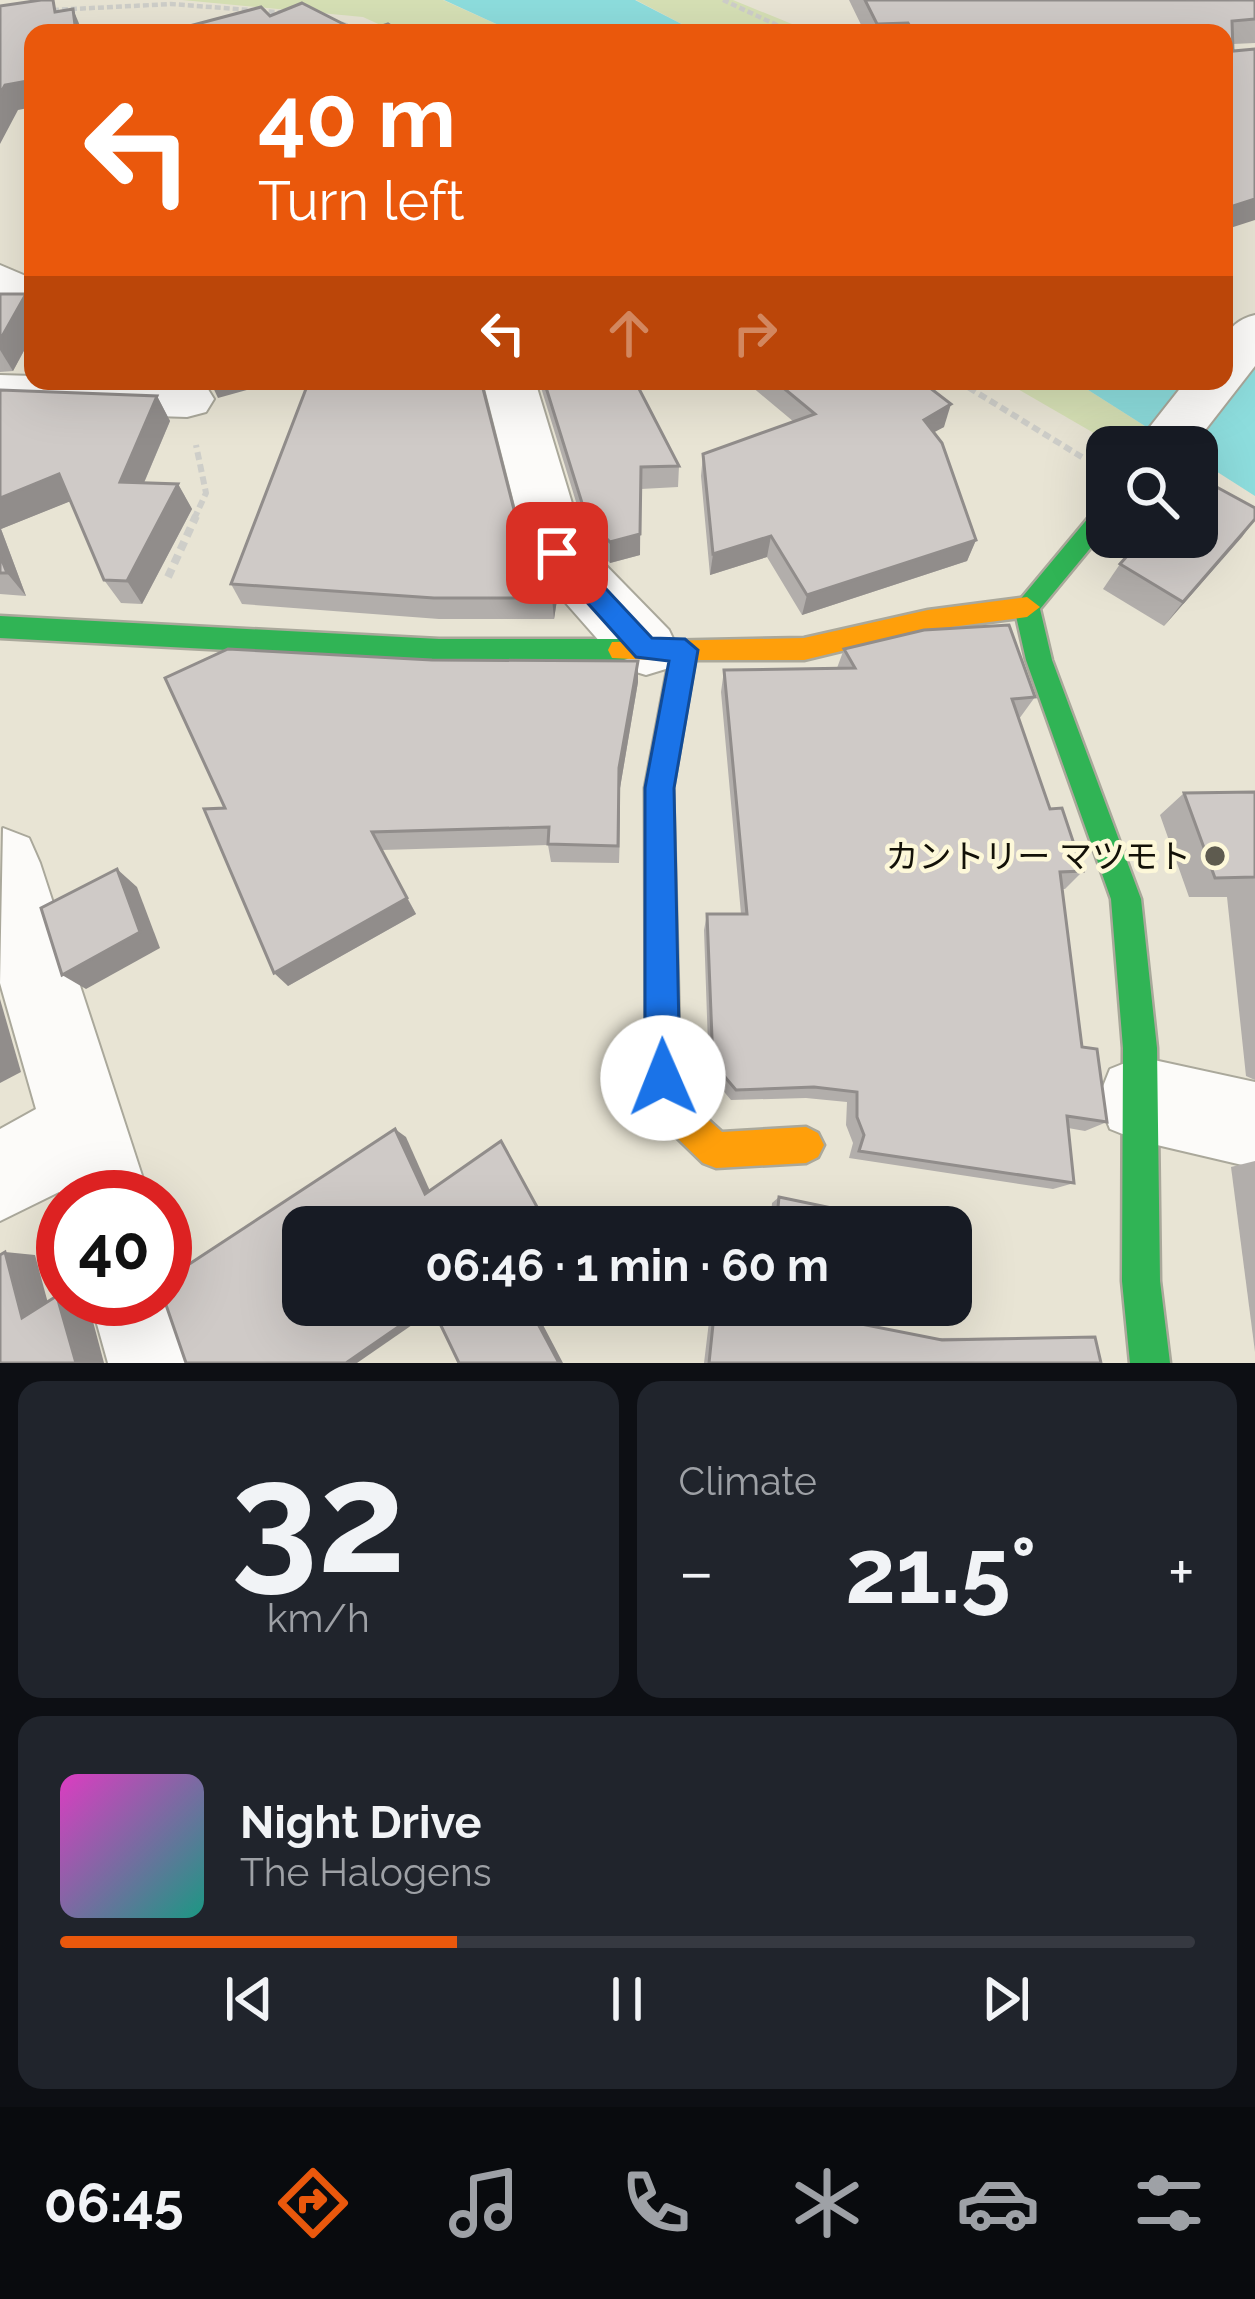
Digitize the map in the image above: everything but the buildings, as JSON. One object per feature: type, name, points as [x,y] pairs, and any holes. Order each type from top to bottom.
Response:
[{"type":"street","points":[[1233,359],[1255,331]]},
{"type":"street","points":[[44,390],[187,399]]},
{"type":"street","points":[[511,390],[557,553],[665,650]]},
{"type":"street","points":[[1179,426],[1208,390]]},
{"type":"street","points":[[0,627],[439,650],[804,649],[928,620],[1027,607],[1086,537]]},
{"type":"street","points":[[1027,607],[1039,660],[1126,899],[1140,1099],[1141,1281],[1150,1363]]},
{"type":"street","points":[[665,650],[659,788],[663,1078],[680,1117],[716,1150],[806,1145]]},
{"type":"street","points":[[0,1178],[95,1163],[3,863]]},
{"type":"street","points":[[1140,1099],[1255,1125]]},
{"type":"street","points":[[144,1326],[156,1363]]},
{"type":"path","points":[[722,0],[774,24]]},
{"type":"path","points":[[49,10],[142,1],[236,4],[293,14]]},
{"type":"path","points":[[331,20],[344,24]]},
{"type":"path","points":[[973,390],[1086,460]]},
{"type":"path","points":[[142,633],[206,493],[187,399]]},
{"type":"green space","points":[[182,0],[443,0],[496,24],[378,24],[363,17]]},
{"type":"green space","points":[[636,0],[733,0],[792,24],[682,24]]},
{"type":"green space","points":[[1020,390],[1088,390],[1145,426],[1086,428]]},
{"type":"water","points":[[444,0],[635,0],[682,24],[496,24]]},
{"type":"water","points":[[1233,341],[1255,354],[1255,496],[1218,472],[1218,426],[1145,426],[1088,390],[1233,390]]},
{"type":"traffic: fast","points":[[1086,536],[1027,607],[1039,660],[1126,899],[1140,1048],[1141,1281],[1150,1363]]},
{"type":"traffic: fast","points":[[0,627],[439,650],[621,650]]},
{"type":"traffic: slow","points":[[621,650],[804,649],[928,620],[1027,607]]},
{"type":"traffic: slow","points":[[684,650],[659,788],[663,1078],[680,1117],[716,1150],[806,1145]]},
{"type":"place","name":"カントリー マツモト","points":[[1215,856]]},
{"type":"route","points":[[557,553],[646,649],[685,650],[659,788],[663,1078]]}]
